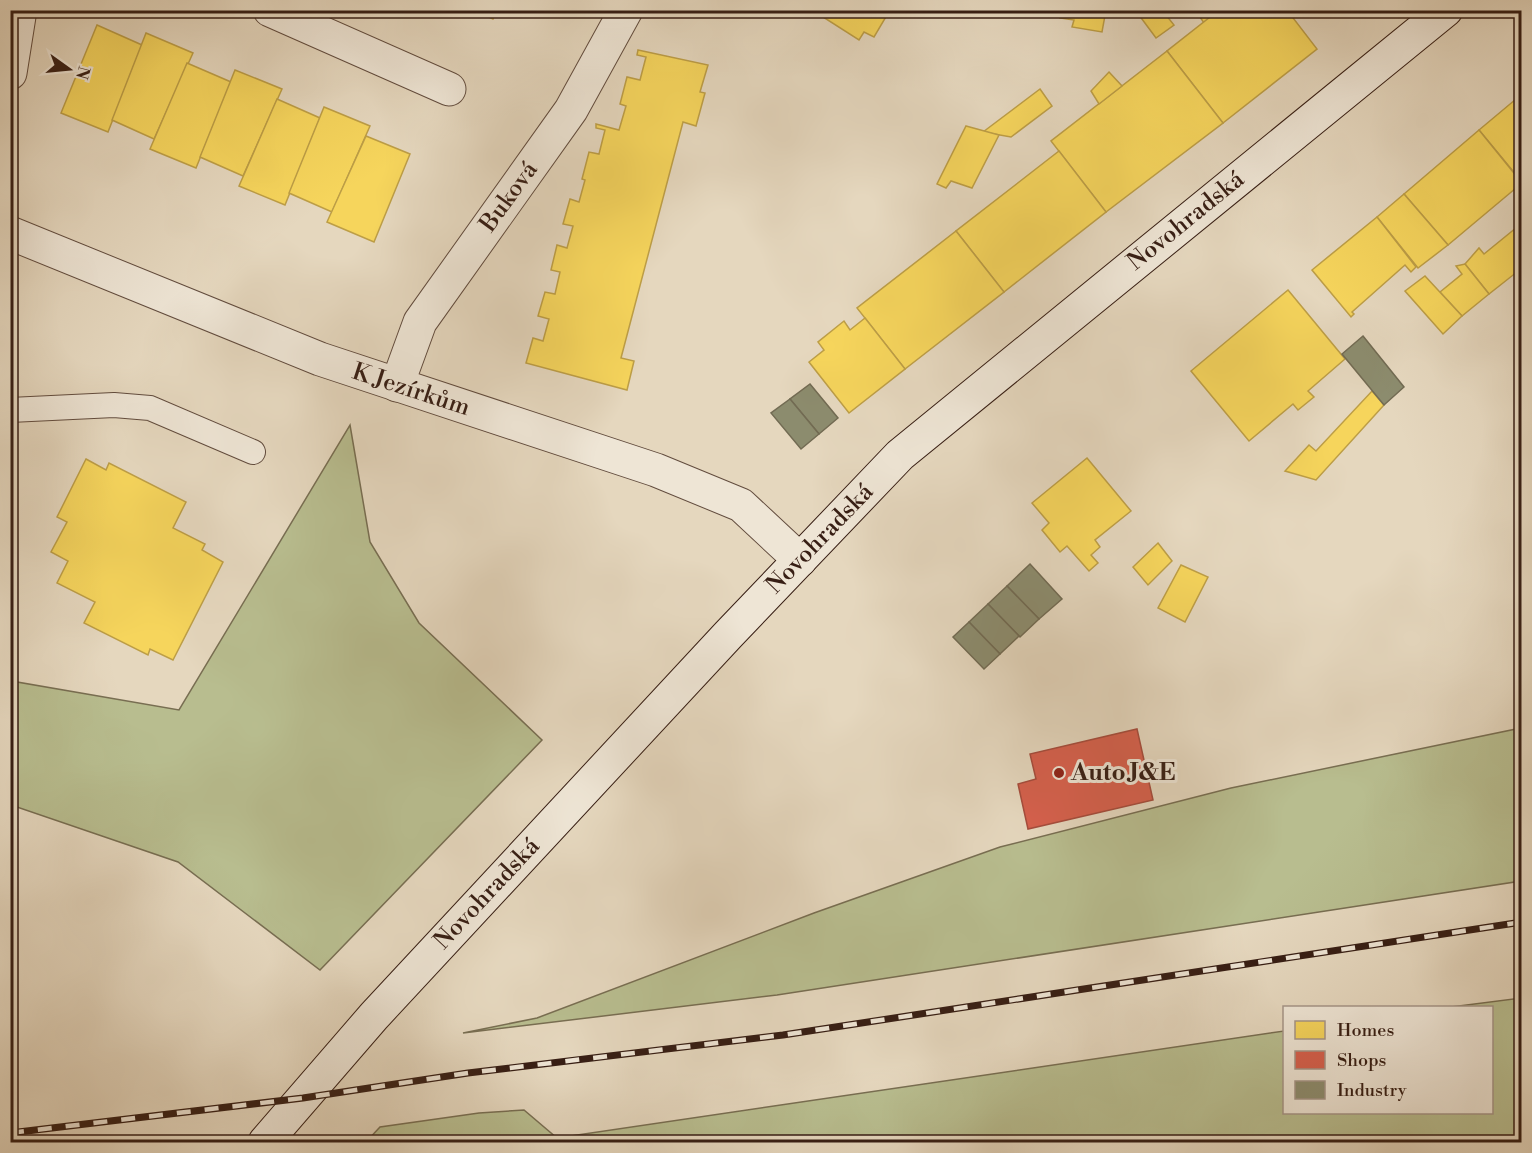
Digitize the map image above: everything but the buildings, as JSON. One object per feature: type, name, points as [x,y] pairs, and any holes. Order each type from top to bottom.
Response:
[{"type":"main road","points":[[10,73],[20,10]]},
{"type":"main road","points":[[270,10],[449,89]]},
{"type":"main road","name":"Buková","points":[[397,385],[420,322],[571,110],[626,10]]},
{"type":"main road","name":"Novohradská","points":[[265,1143],[374,1016],[900,455],[1446,10]]},
{"type":"main road","name":"K Jezírkům","points":[[10,233],[320,359],[656,470],[741,505],[800,560]]},
{"type":"lane","points":[[10,410],[114,405],[150,408],[253,452]]},
{"type":"green space","points":[[350,425],[370,542],[419,623],[542,740],[320,970],[178,862],[11,805],[11,681],[179,710]]},
{"type":"green space","points":[[1521,728],[1521,881],[777,995],[463,1033],[537,1018],[814,913],[1000,847],[1231,788]]},
{"type":"green space","points":[[1521,998],[1521,1142],[366,1142],[380,1127],[479,1113],[524,1110],[557,1138],[1283,1031],[1283,1114],[1493,1114],[1493,1006],[1459,1006]]},
{"type":"railway","points":[[10,1133],[303,1098],[468,1073],[783,1035],[1522,922]]},
{"type":"place","name":"Auto J&E","points":[[1059,773]]}]
